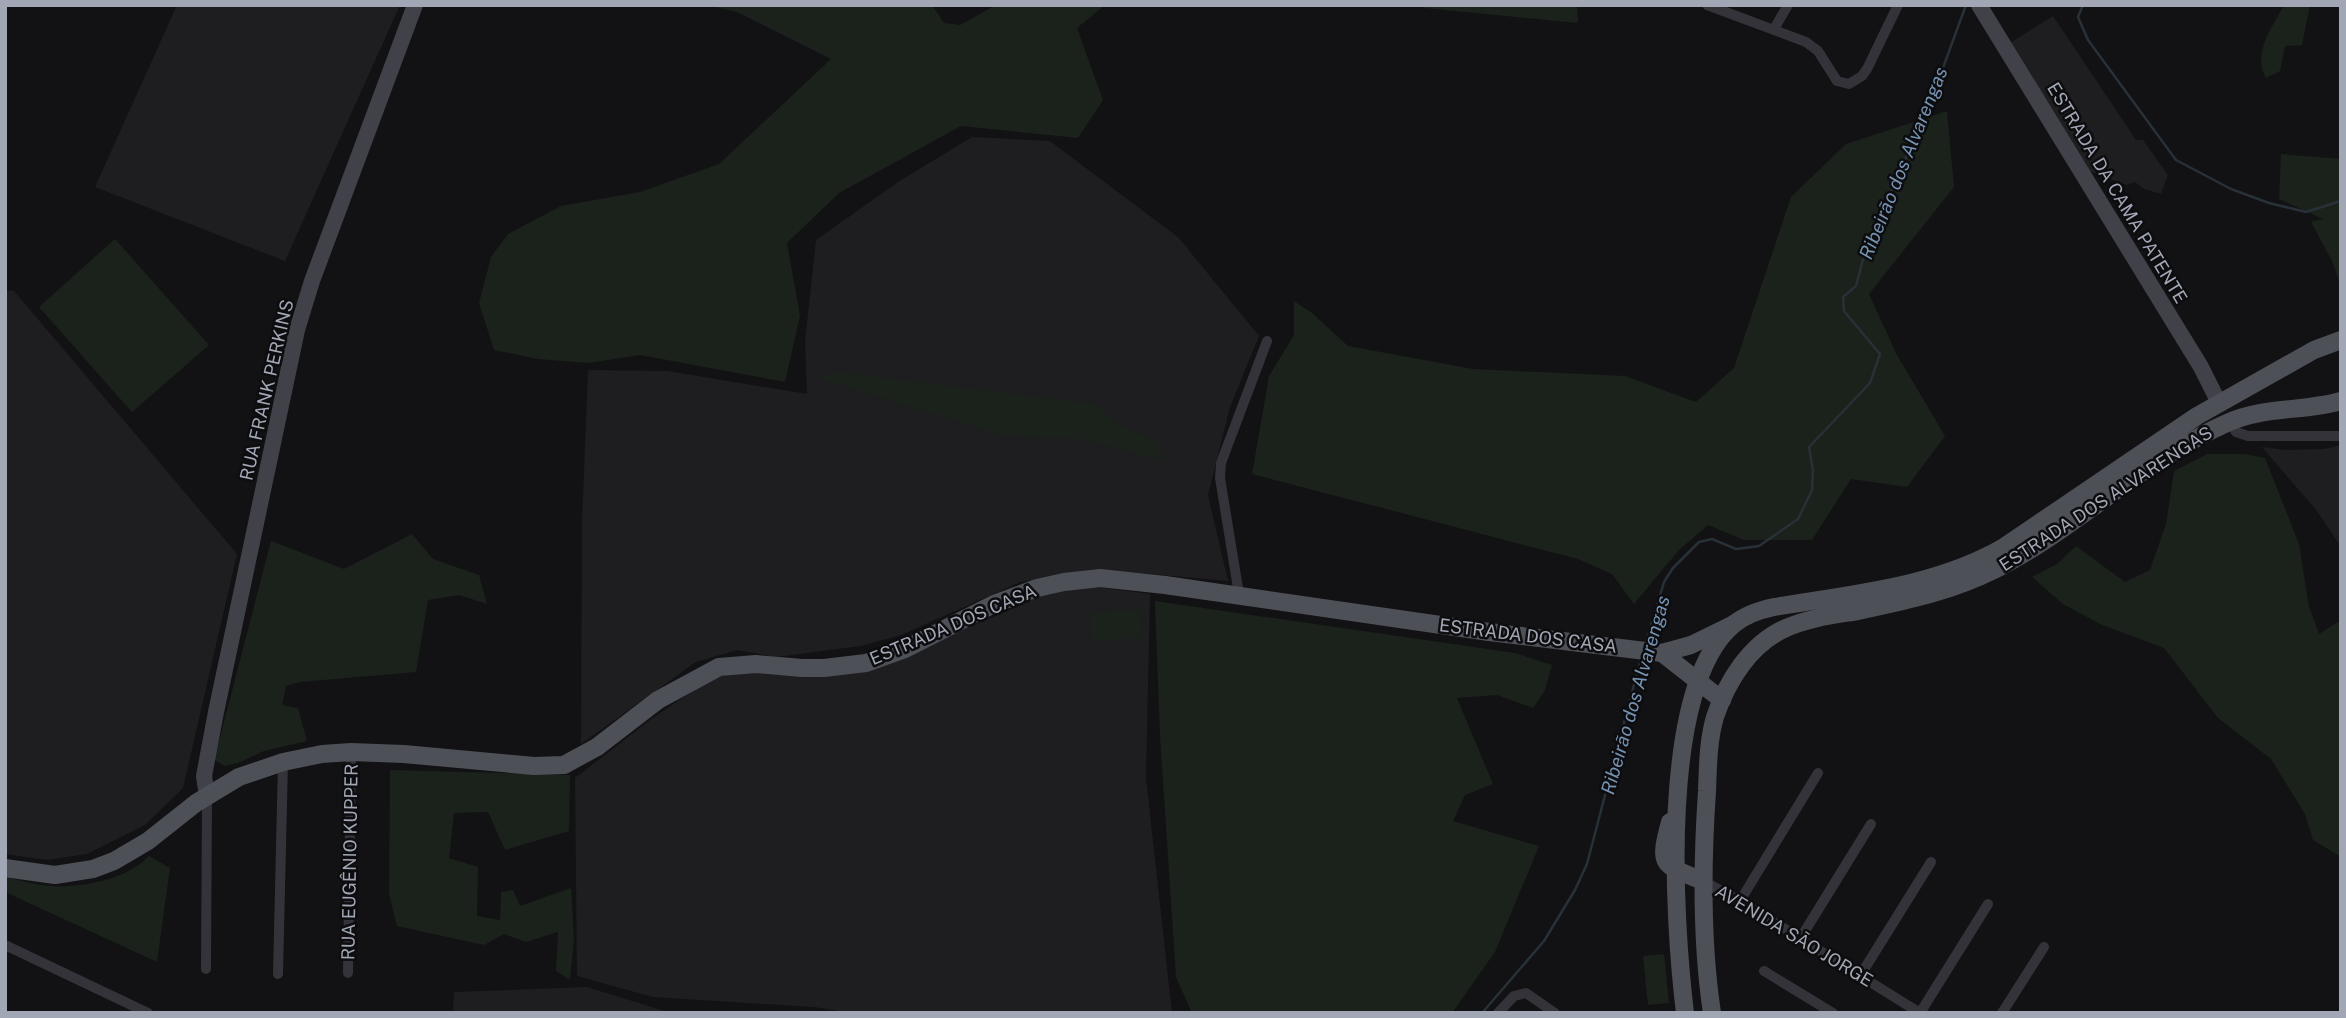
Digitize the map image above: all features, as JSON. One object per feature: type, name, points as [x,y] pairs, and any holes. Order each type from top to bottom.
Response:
[{"type":"main road","name":"ESTRADA DOS ALVARENGAS","points":[[1685,1013],[1677,924],[1679,790],[1691,701],[1718,643],[1734,624],[1774,607],[1936,577],[1970,565],[2004,547],[2219,403],[2314,351],[2341,340]]},
{"type":"main road","name":"ESTRADA DOS ALVARENGAS","points":[[1712,1013],[1703,881],[1710,741],[1722,700],[1741,666],[1760,645],[1779,632],[1802,622],[1930,596],[1976,579],[2020,555],[2185,445],[2229,422],[2264,411],[2341,401]]},
{"type":"main road","name":"ESTRADA DOS CASA","points":[[5,868],[55,875],[93,869],[114,861],[148,841],[207,796],[239,778],[283,762],[322,754],[404,754],[553,767],[564,765],[597,747],[657,699],[719,667],[756,664],[824,668],[866,663],[905,649],[994,604],[1037,588],[1064,582],[1100,578],[1239,594],[1489,632],[1657,653]]},
{"type":"main road","points":[[1657,653],[1691,645],[1734,624]]},
{"type":"main road","points":[[1657,653],[1678,664],[1722,700]]},
{"type":"main road","points":[[1678,664],[1691,701]]},
{"type":"main road","points":[[1677,870],[1703,881]]},
{"type":"street","name":"RUA FRANK PERKINS","points":[[207,796],[204,776],[213,725],[297,330],[312,281],[415,5]]},
{"type":"street","points":[[1707,5],[1813,46],[1837,81],[1849,84],[1862,76],[1867,69],[1899,5]]},
{"type":"street","points":[[1774,29],[1788,5]]},
{"type":"street","name":"ESTRADA DA CAMA PATENTE","points":[[1979,5],[2201,367],[2219,403]]},
{"type":"street","points":[[1239,594],[1220,478],[1221,463],[1267,341]]},
{"type":"street","points":[[2229,422],[2236,432],[2248,436],[2341,436]]},
{"type":"street","name":"RUA EUGÊNIO KUPPER","points":[[348,973],[352,752]]},
{"type":"street","points":[[278,974],[283,762]]},
{"type":"street","points":[[1740,901],[1818,773]]},
{"type":"street","points":[[206,969],[207,796]]},
{"type":"street","points":[[1800,939],[1871,824]]},
{"type":"street","points":[[1860,976],[1931,862]]},
{"type":"street","name":"AVENIDA SÃO JORGE","points":[[1703,881],[1740,901],[1920,1013]]},
{"type":"street","points":[[1920,1013],[1988,904]]},
{"type":"street","points":[[5,945],[148,1013]]},
{"type":"street","points":[[2002,1013],[2044,947]]},
{"type":"street","points":[[1764,971],[1833,1013]]},
{"type":"street","points":[[1498,1013],[1514,996],[1526,993],[1555,1013]]},
{"type":"shaded area","points":[[177,5],[400,5],[285,261],[95,187]]},
{"type":"shaded area","points":[[707,5],[932,5],[944,23],[960,25],[996,5],[1105,5],[1077,28],[1103,100],[1078,138],[961,126],[839,193],[787,243],[800,316],[785,382],[640,355],[589,363],[538,359],[494,350],[479,303],[491,257],[508,234],[561,206],[640,192],[719,164],[831,59],[737,12]]},
{"type":"shaded area","points":[[1423,5],[1577,5],[1578,23],[1425,8]]},
{"type":"shaded area","points":[[2284,5],[2310,5],[2302,45],[2285,46],[2280,71],[2266,78],[2262,69],[2262,50]]},
{"type":"shaded area","points":[[2053,16],[2136,140],[2143,140],[2168,175],[2161,194],[2144,189],[2135,182],[2127,185],[2089,171],[2010,43]]},
{"type":"shaded area","points":[[1947,111],[1954,187],[1869,294],[1897,355],[1945,436],[1907,487],[1851,479],[1812,540],[1744,540],[1708,525],[1679,550],[1634,604],[1612,574],[1578,559],[1252,474],[1269,376],[1294,335],[1294,301],[1312,313],[1348,346],[1473,369],[1625,376],[1696,402],[1734,368],[1791,197],[1846,144]]},
{"type":"shaded area","points":[[972,137],[1050,141],[1178,237],[1259,336],[1230,407],[1208,495],[1228,581],[1095,569],[1020,582],[901,635],[861,646],[776,657],[737,650],[696,662],[581,744],[582,522],[588,370],[668,371],[807,394],[805,342],[816,240],[898,182]]},
{"type":"shaded area","points":[[2281,154],[2341,159],[2341,286],[2332,261],[2311,222],[2323,219],[2279,199]]},
{"type":"shaded area","points":[[115,239],[209,345],[132,412],[39,307]]},
{"type":"shaded area","points":[[5,290],[14,291],[237,554],[183,788],[145,825],[87,854],[47,860],[5,854]]},
{"type":"shaded area","points":[[837,372],[1094,404],[1123,426],[1162,444],[1158,460],[1081,439],[1001,435],[817,378]]},
{"type":"shaded area","points":[[2341,445],[2341,547],[2317,511],[2262,447],[2285,450],[2324,449]]},
{"type":"shaded area","points":[[2207,454],[2245,454],[2265,458],[2299,544],[2309,607],[2319,634],[2341,620],[2341,857],[2313,840],[2305,814],[2271,759],[2218,718],[2164,648],[2100,624],[2063,604],[2032,577],[2057,564],[2076,546],[2125,582],[2150,570],[2166,524],[2174,471]]},
{"type":"shaded area","points":[[412,534],[433,559],[479,575],[487,604],[459,595],[428,600],[416,672],[300,682],[286,686],[282,705],[298,708],[307,741],[264,751],[225,766],[214,760],[271,541],[344,569]]},
{"type":"shaded area","points":[[1090,586],[1150,594],[1146,778],[1172,1013],[851,1013],[814,1007],[653,997],[577,976],[575,778],[650,720],[720,672],[866,671],[1041,594]]},
{"type":"shaded area","points":[[1155,601],[1515,653],[1552,665],[1545,690],[1533,708],[1497,695],[1457,698],[1493,784],[1465,795],[1453,821],[1539,846],[1495,952],[1452,1013],[1192,1013],[1176,977],[1160,736]]},
{"type":"shaded area","points":[[1140,609],[1142,638],[1092,641],[1090,612]]},
{"type":"shaded area","points":[[390,770],[570,775],[569,831],[505,850],[488,812],[454,813],[449,858],[478,867],[477,916],[500,920],[501,892],[513,890],[520,906],[571,888],[574,940],[570,980],[556,971],[558,932],[526,942],[504,934],[484,945],[397,926],[389,894]]},
{"type":"shaded area","points":[[149,856],[170,868],[157,962],[5,892],[5,877],[33,884],[76,886],[116,877]]},
{"type":"shaded area","points":[[1664,954],[1669,1003],[1648,1005],[1643,956]]},
{"type":"shaded area","points":[[587,987],[671,1013],[453,1013],[454,992]]},
{"type":"waterway","name":"Ribeirão dos Alvarengas","points":[[1645,645],[1664,582],[1673,568],[1699,542],[1712,539],[1736,549],[1759,546],[1798,519],[1812,490],[1813,471],[1809,447],[1870,383],[1880,354],[1844,311],[1843,297],[1856,286],[1866,248],[1932,98],[1966,5]]},
{"type":"waterway","points":[[2083,5],[2078,17],[2088,40],[2176,160],[2231,189],[2269,203],[2306,212],[2341,201]]},
{"type":"waterway","name":"Ribeirão dos Alvarengas","points":[[1482,1013],[1544,941],[1575,890],[1587,864],[1641,658]]}]
